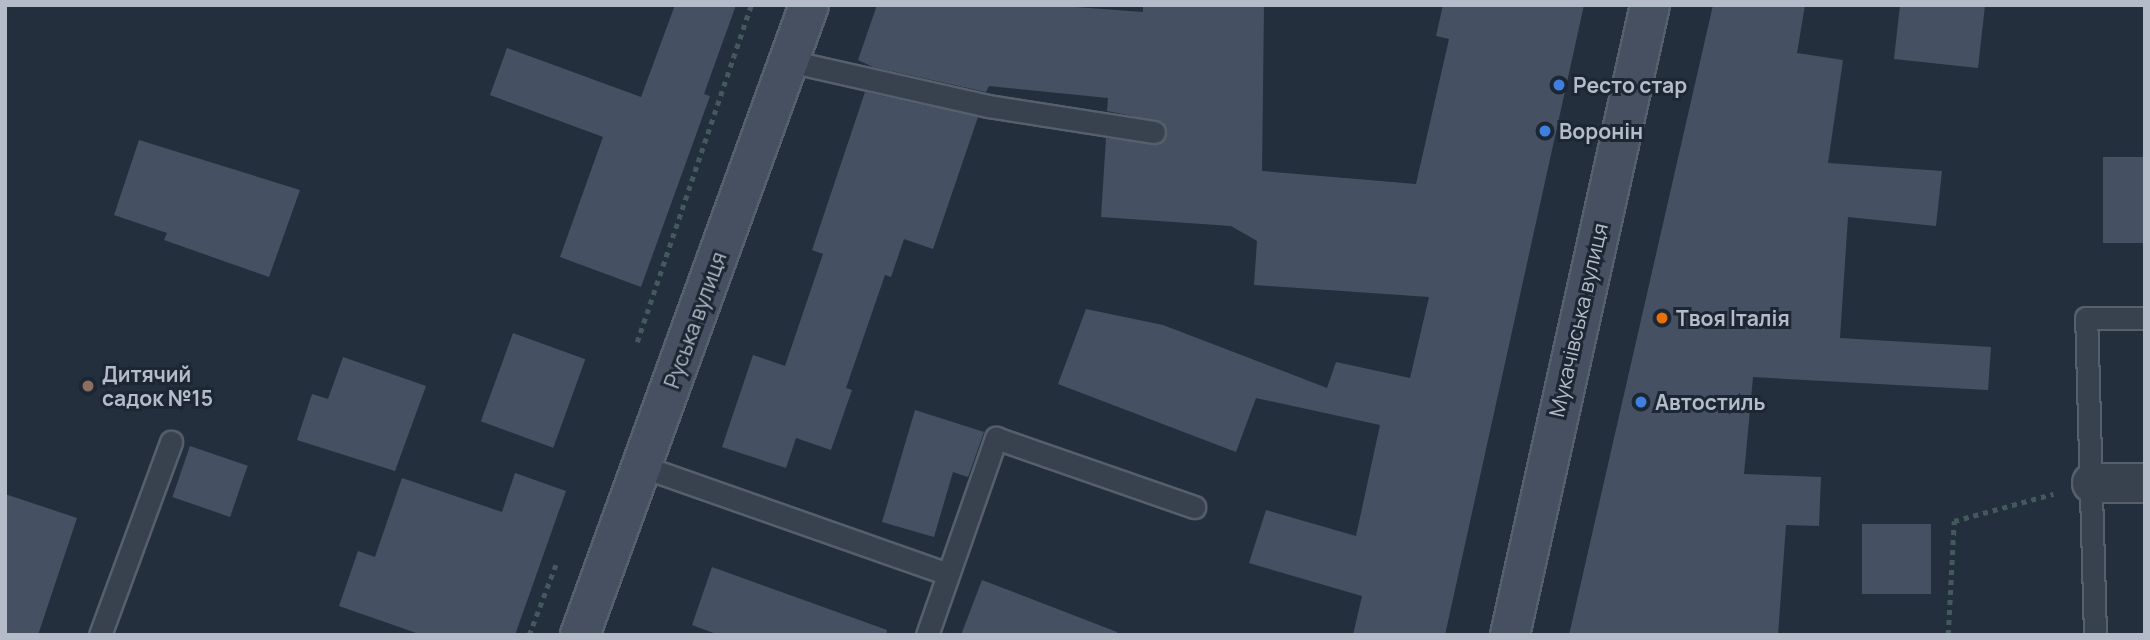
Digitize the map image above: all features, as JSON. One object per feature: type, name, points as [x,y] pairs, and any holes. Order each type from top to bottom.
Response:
[{"type":"main road","name":"Руська вулиця","points":[[580,635],[809,5]]},
{"type":"main road","name":"Мукачівська вулиця","points":[[1510,635],[1650,5]]},
{"type":"street","points":[[2092,483],[2145,483]]},
{"type":"lane","points":[[789,61],[988,106],[1154,132]]},
{"type":"lane","points":[[2095,635],[2086,318],[2145,318]]},
{"type":"lane","points":[[927,635],[996,438],[1194,507]]},
{"type":"lane","points":[[100,635],[171,442]]},
{"type":"lane","points":[[641,466],[948,574]]},
{"type":"path","points":[[632,355],[751,5]]},
{"type":"path","points":[[1948,635],[1954,521],[2092,483]]},
{"type":"path","points":[[529,635],[559,556]]},
{"type":"building","points":[[675,5],[736,5],[704,94],[710,96],[641,287],[560,257],[603,137],[490,95],[507,48],[641,97]]},
{"type":"building","points":[[877,5],[1048,5],[1143,12],[1143,5],[1264,5],[1262,171],[1416,184],[1449,39],[1436,36],[1443,5],[1584,5],[1445,635],[1353,635],[1362,596],[1249,563],[1266,510],[1356,536],[1380,425],[1256,398],[1236,452],[1058,384],[1086,309],[1163,325],[1327,388],[1336,362],[1410,378],[1429,297],[1254,285],[1257,241],[1231,226],[1101,217],[1106,138],[1158,144],[1167,135],[1163,122],[1107,111],[1108,98],[989,86],[986,92],[873,67],[858,60]]},
{"type":"building","points":[[1713,5],[1805,5],[1797,53],[1843,60],[1828,163],[1942,171],[1936,226],[1848,217],[1840,338],[1991,347],[1988,390],[1753,377],[1744,474],[1821,477],[1819,526],[1786,525],[1778,635],[1569,635]]},
{"type":"building","points":[[1900,5],[1985,5],[1978,68],[1894,59]]},
{"type":"building","points":[[865,92],[978,117],[933,249],[904,239],[891,277],[885,275],[846,388],[852,390],[831,450],[796,438],[786,468],[722,447],[753,355],[785,366],[823,254],[812,250]]},
{"type":"building","points":[[139,140],[300,190],[269,277],[164,240],[167,233],[114,215]]},
{"type":"building","points":[[2103,157],[2145,157],[2145,243],[2103,243]]},
{"type":"building","points":[[513,333],[585,359],[553,448],[481,421]]},
{"type":"building","points":[[343,357],[426,386],[395,471],[297,440],[312,394],[328,399]]},
{"type":"building","points":[[915,410],[984,432],[968,477],[953,472],[934,537],[882,522]]},
{"type":"building","points":[[190,446],[248,466],[230,517],[172,497]]},
{"type":"building","points":[[515,473],[566,491],[515,635],[422,635],[339,606],[358,551],[375,557],[402,478],[502,512]]},
{"type":"building","points":[[5,494],[77,518],[38,635],[5,635]]},
{"type":"building","points":[[1862,524],[1931,524],[1931,594],[1862,594]]},
{"type":"building","points":[[712,567],[887,630],[886,635],[719,635],[692,625]]},
{"type":"building","points":[[982,580],[1117,632],[1117,635],[961,635]]},
{"type":"place","name":"Ресто стар","points":[[1559,85]]},
{"type":"place","name":"Воронін","points":[[1545,131]]},
{"type":"place","name":"Твоя Італія","points":[[1662,318]]},
{"type":"place","name":"Дитячий садок №15","points":[[88,386]]},
{"type":"place","name":"Автостиль","points":[[1641,402]]}]
